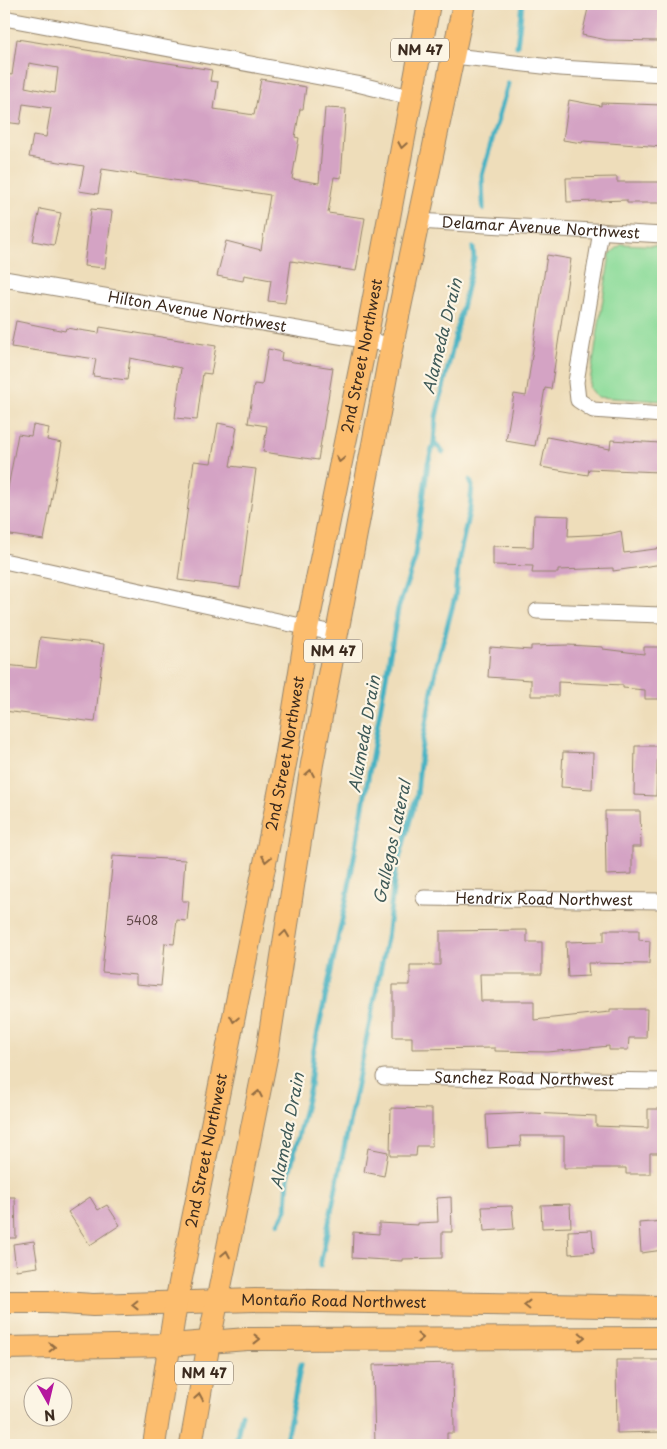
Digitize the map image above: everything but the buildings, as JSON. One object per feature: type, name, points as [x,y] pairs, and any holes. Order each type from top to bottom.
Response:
[{"type":"main road","name":"2nd Street Northwest","points":[[154,1445],[176,1304],[282,776],[306,628],[366,340],[410,97],[429,4]]},
{"type":"main road","name":"2nd Street Northwest","points":[[191,1445],[209,1342],[267,1053],[301,827],[337,634],[392,345],[464,4]]},
{"type":"main road","name":"Montaño Road Northwest","points":[[4,1302],[93,1305],[176,1304],[255,1300],[663,1308]]},
{"type":"main road","points":[[4,1348],[170,1345],[257,1339],[663,1338]]},
{"type":"street","points":[[4,18],[357,84],[410,97]]},
{"type":"street","points":[[454,56],[560,68],[663,74]]},
{"type":"street","name":"Delamar Avenue Northwest","points":[[418,221],[663,235]]},
{"type":"street","points":[[601,231],[576,382],[578,400],[593,410],[663,416]]},
{"type":"street","name":"Hilton Avenue Northwest","points":[[4,279],[392,345]]},
{"type":"street","points":[[4,561],[337,634]]},
{"type":"street","points":[[537,611],[663,615]]},
{"type":"street","name":"Hendrix Road Northwest","points":[[424,898],[663,901]]},
{"type":"street","name":"Sanchez Road Northwest","points":[[384,1077],[663,1081]]},
{"type":"green space","points":[[622,244],[663,246],[663,401],[596,397],[589,388],[610,254]]},
{"type":"waterway","name":"Alameda Drain","points":[[517,46],[522,4]]},
{"type":"waterway","name":"Alameda Drain","points":[[483,209],[482,175],[508,84]]},
{"type":"waterway","name":"Alameda Drain","points":[[279,1223],[286,1210],[288,1178],[310,1087],[313,1054],[347,897],[398,609],[414,562],[428,463],[434,443],[436,417],[474,258],[473,248]]},
{"type":"waterway","name":"Gallegos Lateral","points":[[434,443],[443,452]]},
{"type":"waterway","name":"Gallegos Lateral","points":[[320,1266],[387,938],[395,873],[417,795],[421,751],[437,664],[455,597],[459,558],[470,507],[472,486],[470,480]]},
{"type":"waterway","name":"Gallegos Lateral","points":[[285,1445],[301,1364]]},
{"type":"waterway","name":"Alameda Drain","points":[[235,1445],[242,1414]]}]
